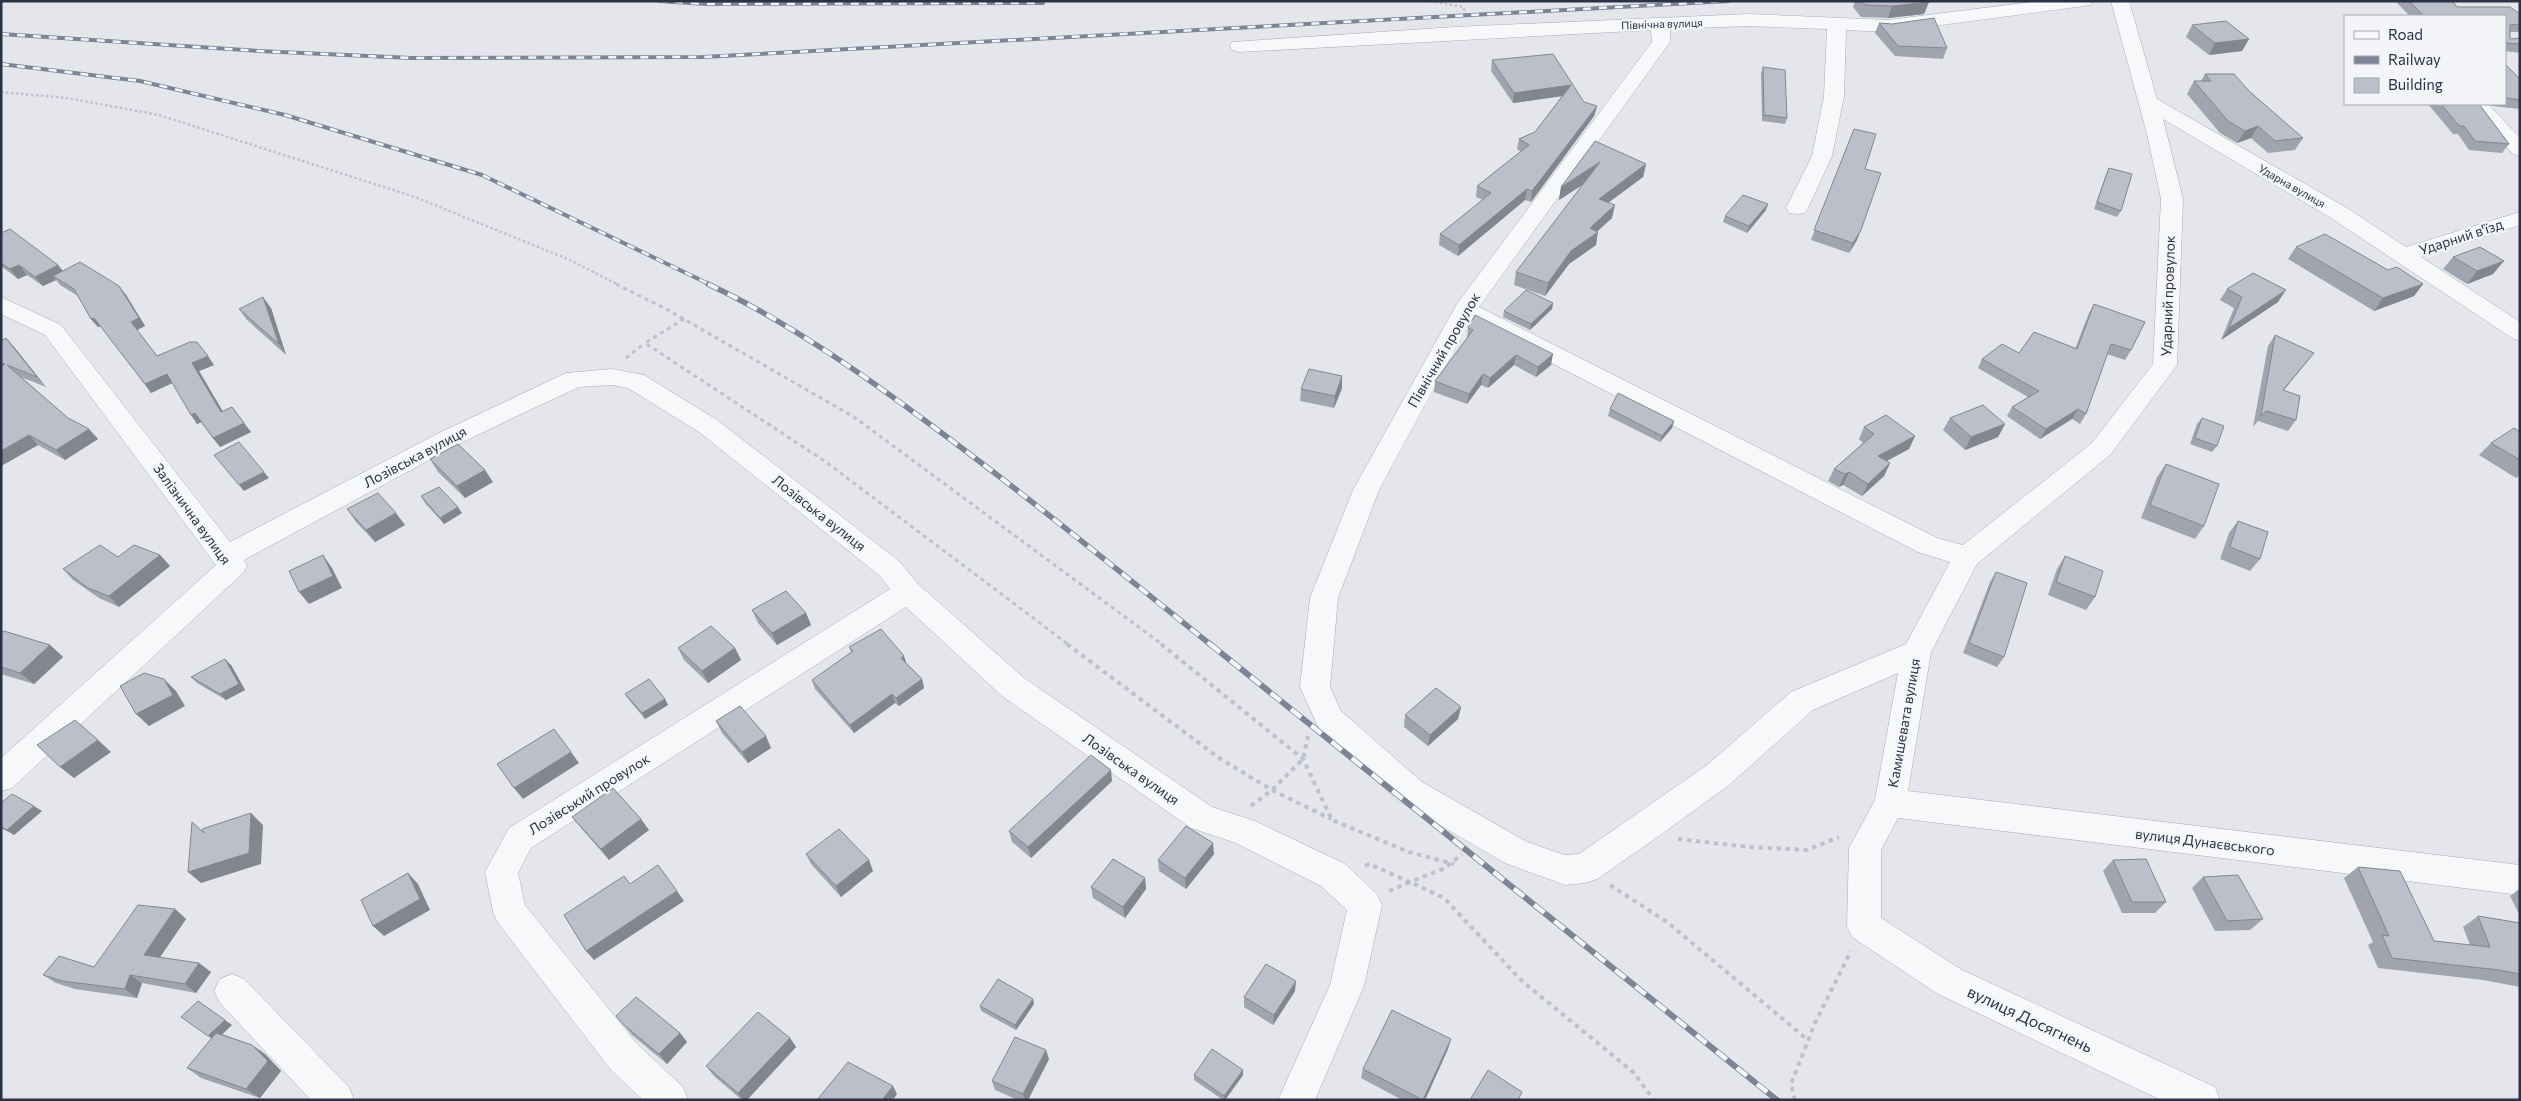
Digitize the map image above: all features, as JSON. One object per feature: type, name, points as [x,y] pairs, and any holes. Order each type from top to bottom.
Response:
[{"type":"street","name":"Північна вулиця","points":[[1239,46],[1748,20],[1888,26],[2084,1]]},
{"type":"street","points":[[2120,1],[2148,102]]},
{"type":"street","name":"Північний провулок","points":[[1585,868],[1565,870],[1517,853],[1411,792],[1330,720],[1316,687],[1324,598],[1366,490],[1464,309],[1661,42],[1660,24]]},
{"type":"street","points":[[1797,208],[1822,156],[1834,96],[1837,24]]},
{"type":"street","name":"Ударна вулиця","points":[[2148,102],[2339,213],[2401,256],[2520,333]]},
{"type":"street","name":"Ударний провулок","points":[[1967,557],[2101,449],[2165,365],[2172,199],[2148,102]]},
{"type":"street","points":[[2478,105],[2520,150]]},
{"type":"street","name":"Ударний в'їзд","points":[[2401,256],[2520,218]]},
{"type":"street","name":"Залізнична вулиця","points":[[1,304],[53,330],[233,566],[1,778]]},
{"type":"street","points":[[1464,309],[1928,545],[1967,557]]},
{"type":"street","name":"Лозівська вулиця","points":[[226,557],[448,439],[575,379],[612,378],[635,381],[708,426],[890,568],[908,592],[1013,687],[1202,818],[1244,831],[1333,875],[1365,905]]},
{"type":"street","name":"Камишевата вулиця","points":[[1864,926],[1865,848],[1890,803],[1901,749],[1916,652],[1967,557]]},
{"type":"street","name":"Лозівський провулок","points":[[670,1100],[624,1057],[510,912],[501,872],[520,838],[908,592]]},
{"type":"street","points":[[1585,868],[1718,775],[1802,701],[1916,652]]},
{"type":"street","name":"вулиця Дунаєвського","points":[[1890,803],[2520,880]]},
{"type":"street","points":[[1296,1100],[1347,986],[1365,905]]},
{"type":"street","name":"вулиця Досягнень","points":[[1864,926],[1950,982],[2202,1100]]},
{"type":"street","points":[[232,991],[336,1100]]},
{"type":"path","points":[[1,92],[67,98],[160,115],[415,197],[570,260],[684,319],[854,417],[1137,624],[1303,759],[1332,820]]},
{"type":"path","points":[[684,319],[645,343],[826,462],[1219,758],[1272,790],[1332,820],[1409,852],[1454,864],[1439,872],[1384,893],[1365,905]]},
{"type":"path","points":[[1248,807],[1272,790],[1303,759],[1308,734]]},
{"type":"path","points":[[1625,841],[1677,838],[1750,847],[1807,850],[1847,834]]},
{"type":"path","points":[[1333,875],[1369,864],[1444,898],[1522,981],[1633,1072],[1654,1100]]},
{"type":"path","points":[[1585,868],[1667,922],[1808,1040]]},
{"type":"path","points":[[1795,1100],[1791,1084],[1808,1040],[1864,926]]},
{"type":"building","points":[[1862,1],[1929,2],[1892,6],[1865,5]]},
{"type":"building","points":[[2409,1],[2452,1],[2457,7],[2510,7],[2520,14],[2520,24],[2510,25],[2510,39],[2520,38],[2520,44],[2506,43],[2506,15],[2423,15]]},
{"type":"building","points":[[1934,18],[1947,48],[1898,46],[1879,23],[1892,24]]},
{"type":"building","points":[[2226,21],[2249,39],[2215,43],[2192,25]]},
{"type":"building","points":[[1553,54],[1584,102],[1597,106],[1532,191],[1527,189],[1459,245],[1440,234],[1491,193],[1477,186],[1529,145],[1519,139],[1535,132],[1571,85],[1514,93],[1492,60]]},
{"type":"building","points":[[2506,65],[2520,79],[2520,100],[2506,98]]},
{"type":"building","points":[[1763,67],[1785,70],[1787,118],[1764,115]]},
{"type":"building","points":[[2205,74],[2234,74],[2249,91],[2303,138],[2275,141],[2258,126],[2245,131],[2228,121],[2194,81],[2211,81]]},
{"type":"building","points":[[2442,105],[2480,105],[2509,144],[2475,141],[2464,126],[2459,126]]},
{"type":"building","points":[[1854,129],[1876,134],[1865,169],[1881,173],[1861,230],[1853,243],[1814,230]]},
{"type":"building","points":[[1595,141],[1646,164],[1599,199],[1615,205],[1590,228],[1598,232],[1571,251],[1548,283],[1516,272],[1600,162],[1561,187]]},
{"type":"building","points":[[2109,168],[2132,174],[2121,211],[2097,202]]},
{"type":"building","points":[[1743,195],[1768,204],[1749,226],[1725,216]]},
{"type":"building","points":[[10,229],[58,265],[35,277],[19,265],[10,269],[1,263],[1,233]]},
{"type":"building","points":[[2325,234],[2388,270],[2397,267],[2423,284],[2383,298],[2296,247]]},
{"type":"building","points":[[2480,247],[2504,261],[2477,271],[2453,257]]},
{"type":"building","points":[[80,262],[119,286],[139,318],[131,322],[157,356],[190,342],[197,342],[208,356],[192,363],[221,412],[232,407],[244,423],[213,438],[195,413],[191,415],[167,374],[145,384],[94,318],[91,319],[74,289],[53,276]]},
{"type":"building","points":[[2253,273],[2286,290],[2229,328],[2242,297],[2227,289]]},
{"type":"building","points":[[1526,290],[1553,303],[1531,324],[1504,311]]},
{"type":"building","points":[[263,297],[279,344],[239,309]]},
{"type":"building","points":[[2094,304],[2145,322],[2131,350],[2111,344],[2086,414],[2078,409],[2046,429],[2012,407],[2039,391],[1982,359],[2002,344],[2019,353],[2034,332],[2077,349]]},
{"type":"building","points":[[1475,315],[1553,354],[1538,367],[1516,355],[1490,378],[1483,374],[1469,394],[1435,381],[1473,330],[1468,328]]},
{"type":"building","points":[[2275,335],[2314,353],[2283,390],[2300,396],[2296,420],[2266,411],[2261,416]]},
{"type":"building","points":[[6,338],[37,377],[7,365],[68,418],[89,429],[56,450],[29,435],[1,451],[1,366],[5,364],[1,363],[1,341]]},
{"type":"building","points":[[1309,369],[1342,376],[1335,396],[1301,389]]},
{"type":"building","points":[[1618,393],[1674,421],[1662,436],[1610,409]]},
{"type":"building","points":[[1983,405],[2005,424],[1971,437],[1950,418]]},
{"type":"building","points":[[1886,415],[1915,436],[1878,456],[1890,463],[1868,484],[1849,472],[1845,474],[1834,469],[1874,434],[1864,427]]},
{"type":"building","points":[[2202,418],[2224,426],[2217,446],[2195,438]]},
{"type":"building","points":[[2514,428],[2520,432],[2520,460],[2491,443]]},
{"type":"building","points":[[239,442],[264,472],[239,485],[214,455]]},
{"type":"building","points":[[458,444],[485,470],[457,486],[430,459]]},
{"type":"building","points":[[2166,464],[2219,484],[2204,526],[2150,505]]},
{"type":"building","points":[[439,487],[458,507],[440,518],[421,496]]},
{"type":"building","points":[[378,493],[396,513],[366,530],[347,509]]},
{"type":"building","points":[[2238,521],[2268,532],[2260,559],[2230,547]]},
{"type":"building","points":[[100,545],[118,557],[134,545],[160,555],[109,596],[88,588],[63,569]]},
{"type":"building","points":[[323,555],[333,576],[299,592],[289,571]]},
{"type":"building","points":[[2065,556],[2103,571],[2095,597],[2056,582]]},
{"type":"building","points":[[1996,572],[2027,583],[2004,657],[1969,643]]},
{"type":"building","points":[[786,591],[806,613],[772,633],[752,610]]},
{"type":"building","points":[[711,626],[735,648],[702,671],[678,648]]},
{"type":"building","points":[[881,629],[904,656],[901,658],[922,679],[896,698],[892,694],[850,725],[812,680],[853,651],[849,647]]},
{"type":"building","points":[[4,631],[50,645],[20,673],[1,667],[1,633]]},
{"type":"building","points":[[225,659],[239,684],[220,694],[191,677]]},
{"type":"building","points":[[144,673],[164,679],[173,695],[136,714],[120,686]]},
{"type":"building","points":[[649,679],[665,699],[642,713],[625,694]]},
{"type":"building","points":[[1436,688],[1461,707],[1430,735],[1405,715]]},
{"type":"building","points":[[740,706],[766,736],[742,752],[716,721]]},
{"type":"building","points":[[75,720],[98,740],[60,767],[37,745]]},
{"type":"building","points":[[554,729],[571,752],[514,788],[497,764]]},
{"type":"building","points":[[1091,755],[1111,770],[1028,847],[1009,831]]},
{"type":"building","points":[[613,788],[641,819],[601,849],[572,817]]},
{"type":"building","points":[[12,794],[34,806],[7,830],[1,827],[1,803]]},
{"type":"building","points":[[251,813],[249,853],[188,872],[192,822],[204,833],[202,829]]},
{"type":"building","points":[[1186,826],[1213,843],[1185,878],[1158,860]]},
{"type":"building","points":[[839,829],[869,860],[836,886],[806,854]]},
{"type":"building","points":[[1113,859],[1145,878],[1123,907],[1091,887]]},
{"type":"building","points":[[2146,859],[2166,902],[2132,902],[2113,860]]},
{"type":"building","points":[[658,865],[677,891],[586,951],[564,915],[624,876],[630,884]]},
{"type":"building","points":[[2358,867],[2400,871],[2434,941],[2490,947],[2478,916],[2520,923],[2520,974],[2392,958],[2382,935],[2389,936]]},
{"type":"building","points":[[408,873],[420,899],[373,926],[361,900]]},
{"type":"building","points":[[2238,875],[2263,919],[2227,921],[2203,877]]},
{"type":"building","points":[[138,905],[175,909],[144,955],[199,963],[185,984],[130,975],[125,989],[62,981],[43,975],[59,956],[94,967]]},
{"type":"building","points":[[1266,964],[1296,981],[1274,1015],[1244,997]]},
{"type":"building","points":[[998,979],[1033,999],[1015,1025],[980,1006]]},
{"type":"building","points":[[636,997],[680,1033],[659,1054],[616,1016]]},
{"type":"building","points":[[198,1001],[225,1020],[208,1036],[181,1017]]},
{"type":"building","points":[[1392,1010],[1451,1039],[1423,1100],[1363,1069]]},
{"type":"building","points":[[758,1012],[790,1038],[738,1093],[706,1066]]},
{"type":"building","points":[[216,1033],[252,1045],[268,1061],[246,1089],[187,1068]]},
{"type":"building","points":[[1015,1037],[1046,1050],[1023,1094],[992,1081]]},
{"type":"building","points":[[1212,1049],[1243,1070],[1224,1096],[1194,1075]]},
{"type":"building","points":[[848,1062],[893,1086],[882,1100],[817,1100]]},
{"type":"building","points":[[1488,1070],[1522,1092],[1518,1100],[1470,1100]]},
{"type":"railway","points":[[659,1],[706,4],[1043,3]]},
{"type":"railway","points":[[1,34],[258,51],[412,58],[703,57],[1728,1]]},
{"type":"railway","points":[[1,64],[140,81],[285,115],[482,175],[711,285]]},
{"type":"railway","points":[[708,284],[767,315],[823,349],[878,386],[1073,534],[1211,645]]},
{"type":"railway","points":[[1210,644],[1777,1100]]}]
